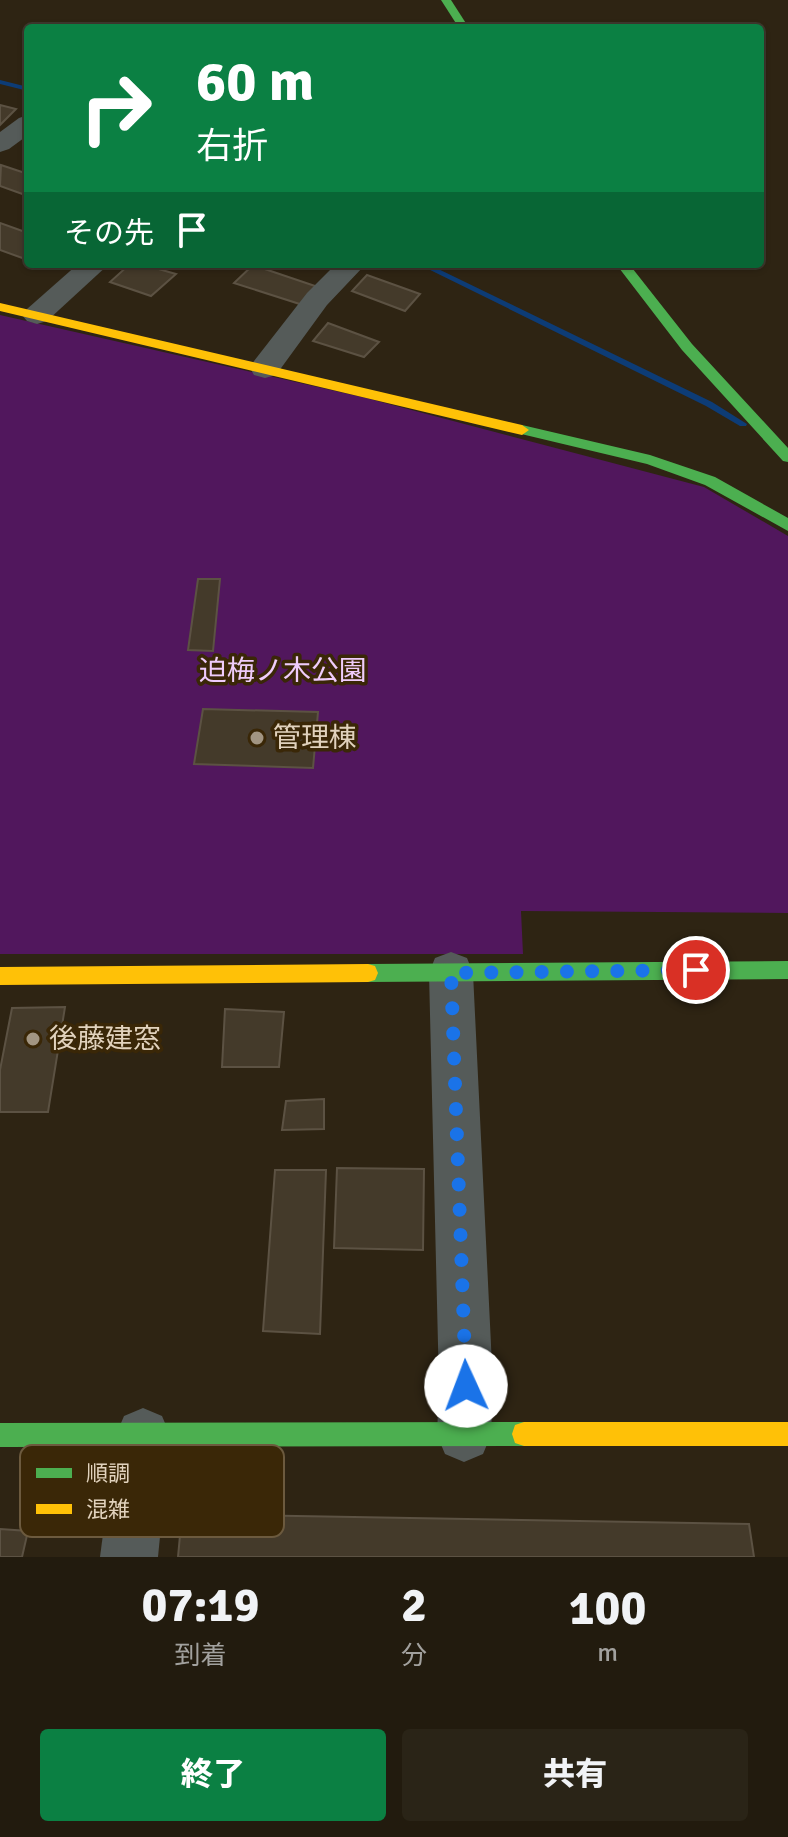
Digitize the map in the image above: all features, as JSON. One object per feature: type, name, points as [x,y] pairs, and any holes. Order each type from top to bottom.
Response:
[{"type":"street","points":[[446,0],[461,24]]},
{"type":"street","points":[[0,144],[24,126]]},
{"type":"street","points":[[37,315],[90,268]]},
{"type":"street","points":[[265,368],[317,299],[348,268]]},
{"type":"street","points":[[625,268],[687,347],[788,457]]},
{"type":"street","points":[[0,307],[650,460],[710,481],[788,525]]},
{"type":"street","points":[[0,976],[788,970]]},
{"type":"street","points":[[451,973],[466,1386],[464,1435]]},
{"type":"street","points":[[0,1435],[788,1434]]},
{"type":"street","points":[[142,1445],[143,1435]]},
{"type":"street","points":[[129,1557],[131,1537]]},
{"type":"green space","name":"迫梅ノ木公園","points":[[0,315],[366,398],[704,487],[788,536],[788,913],[521,911],[523,954],[0,954]]},
{"type":"building","points":[[0,105],[16,109],[0,125]]},
{"type":"building","points":[[1,165],[24,173],[24,195],[0,186]]},
{"type":"building","points":[[0,223],[24,232],[24,259],[0,250]]},
{"type":"building","points":[[126,268],[155,268],[176,274],[151,296],[110,282]]},
{"type":"building","points":[[250,268],[262,268],[321,288],[306,306],[234,283]]},
{"type":"building","points":[[367,275],[420,294],[405,311],[352,291]]},
{"type":"building","points":[[328,323],[379,342],[364,357],[313,341]]},
{"type":"building","points":[[198,579],[220,579],[213,651],[188,650]]},
{"type":"building","name":"管理棟","points":[[203,709],[318,712],[313,768],[194,764]]},
{"type":"building","name":"後藤建窓","points":[[65,1007],[48,1112],[0,1112],[0,1070],[12,1008]]},
{"type":"building","points":[[225,1009],[284,1012],[279,1067],[222,1067]]},
{"type":"building","points":[[324,1099],[324,1129],[282,1130],[286,1101]]},
{"type":"building","points":[[337,1168],[424,1169],[423,1250],[334,1248]]},
{"type":"building","points":[[275,1170],[326,1170],[320,1334],[263,1331]]},
{"type":"building","points":[[284,1516],[749,1524],[754,1557],[178,1557],[180,1537],[284,1537]]},
{"type":"building","points":[[0,1529],[20,1530],[20,1537],[27,1537],[22,1557],[0,1557]]},
{"type":"waterway","points":[[0,82],[24,88]]},
{"type":"waterway","points":[[430,268],[709,404],[743,424]]},
{"type":"traffic: fast","points":[[446,0],[461,24]]},
{"type":"traffic: fast","points":[[625,268],[687,347],[788,457]]},
{"type":"traffic: fast","points":[[522,430],[650,460],[710,481],[788,525]]},
{"type":"traffic: fast","points":[[368,973],[788,970]]},
{"type":"traffic: fast","points":[[0,1435],[524,1434]]},
{"type":"traffic: slow","points":[[0,307],[522,430]]},
{"type":"traffic: slow","points":[[0,976],[368,973]]},
{"type":"traffic: slow","points":[[524,1434],[788,1434]]},
{"type":"place","name":"管理棟","points":[[257,738]]},
{"type":"place","name":"後藤建窓","points":[[33,1039]]},
{"type":"route","points":[[466,1386],[451,973],[696,970]]}]
